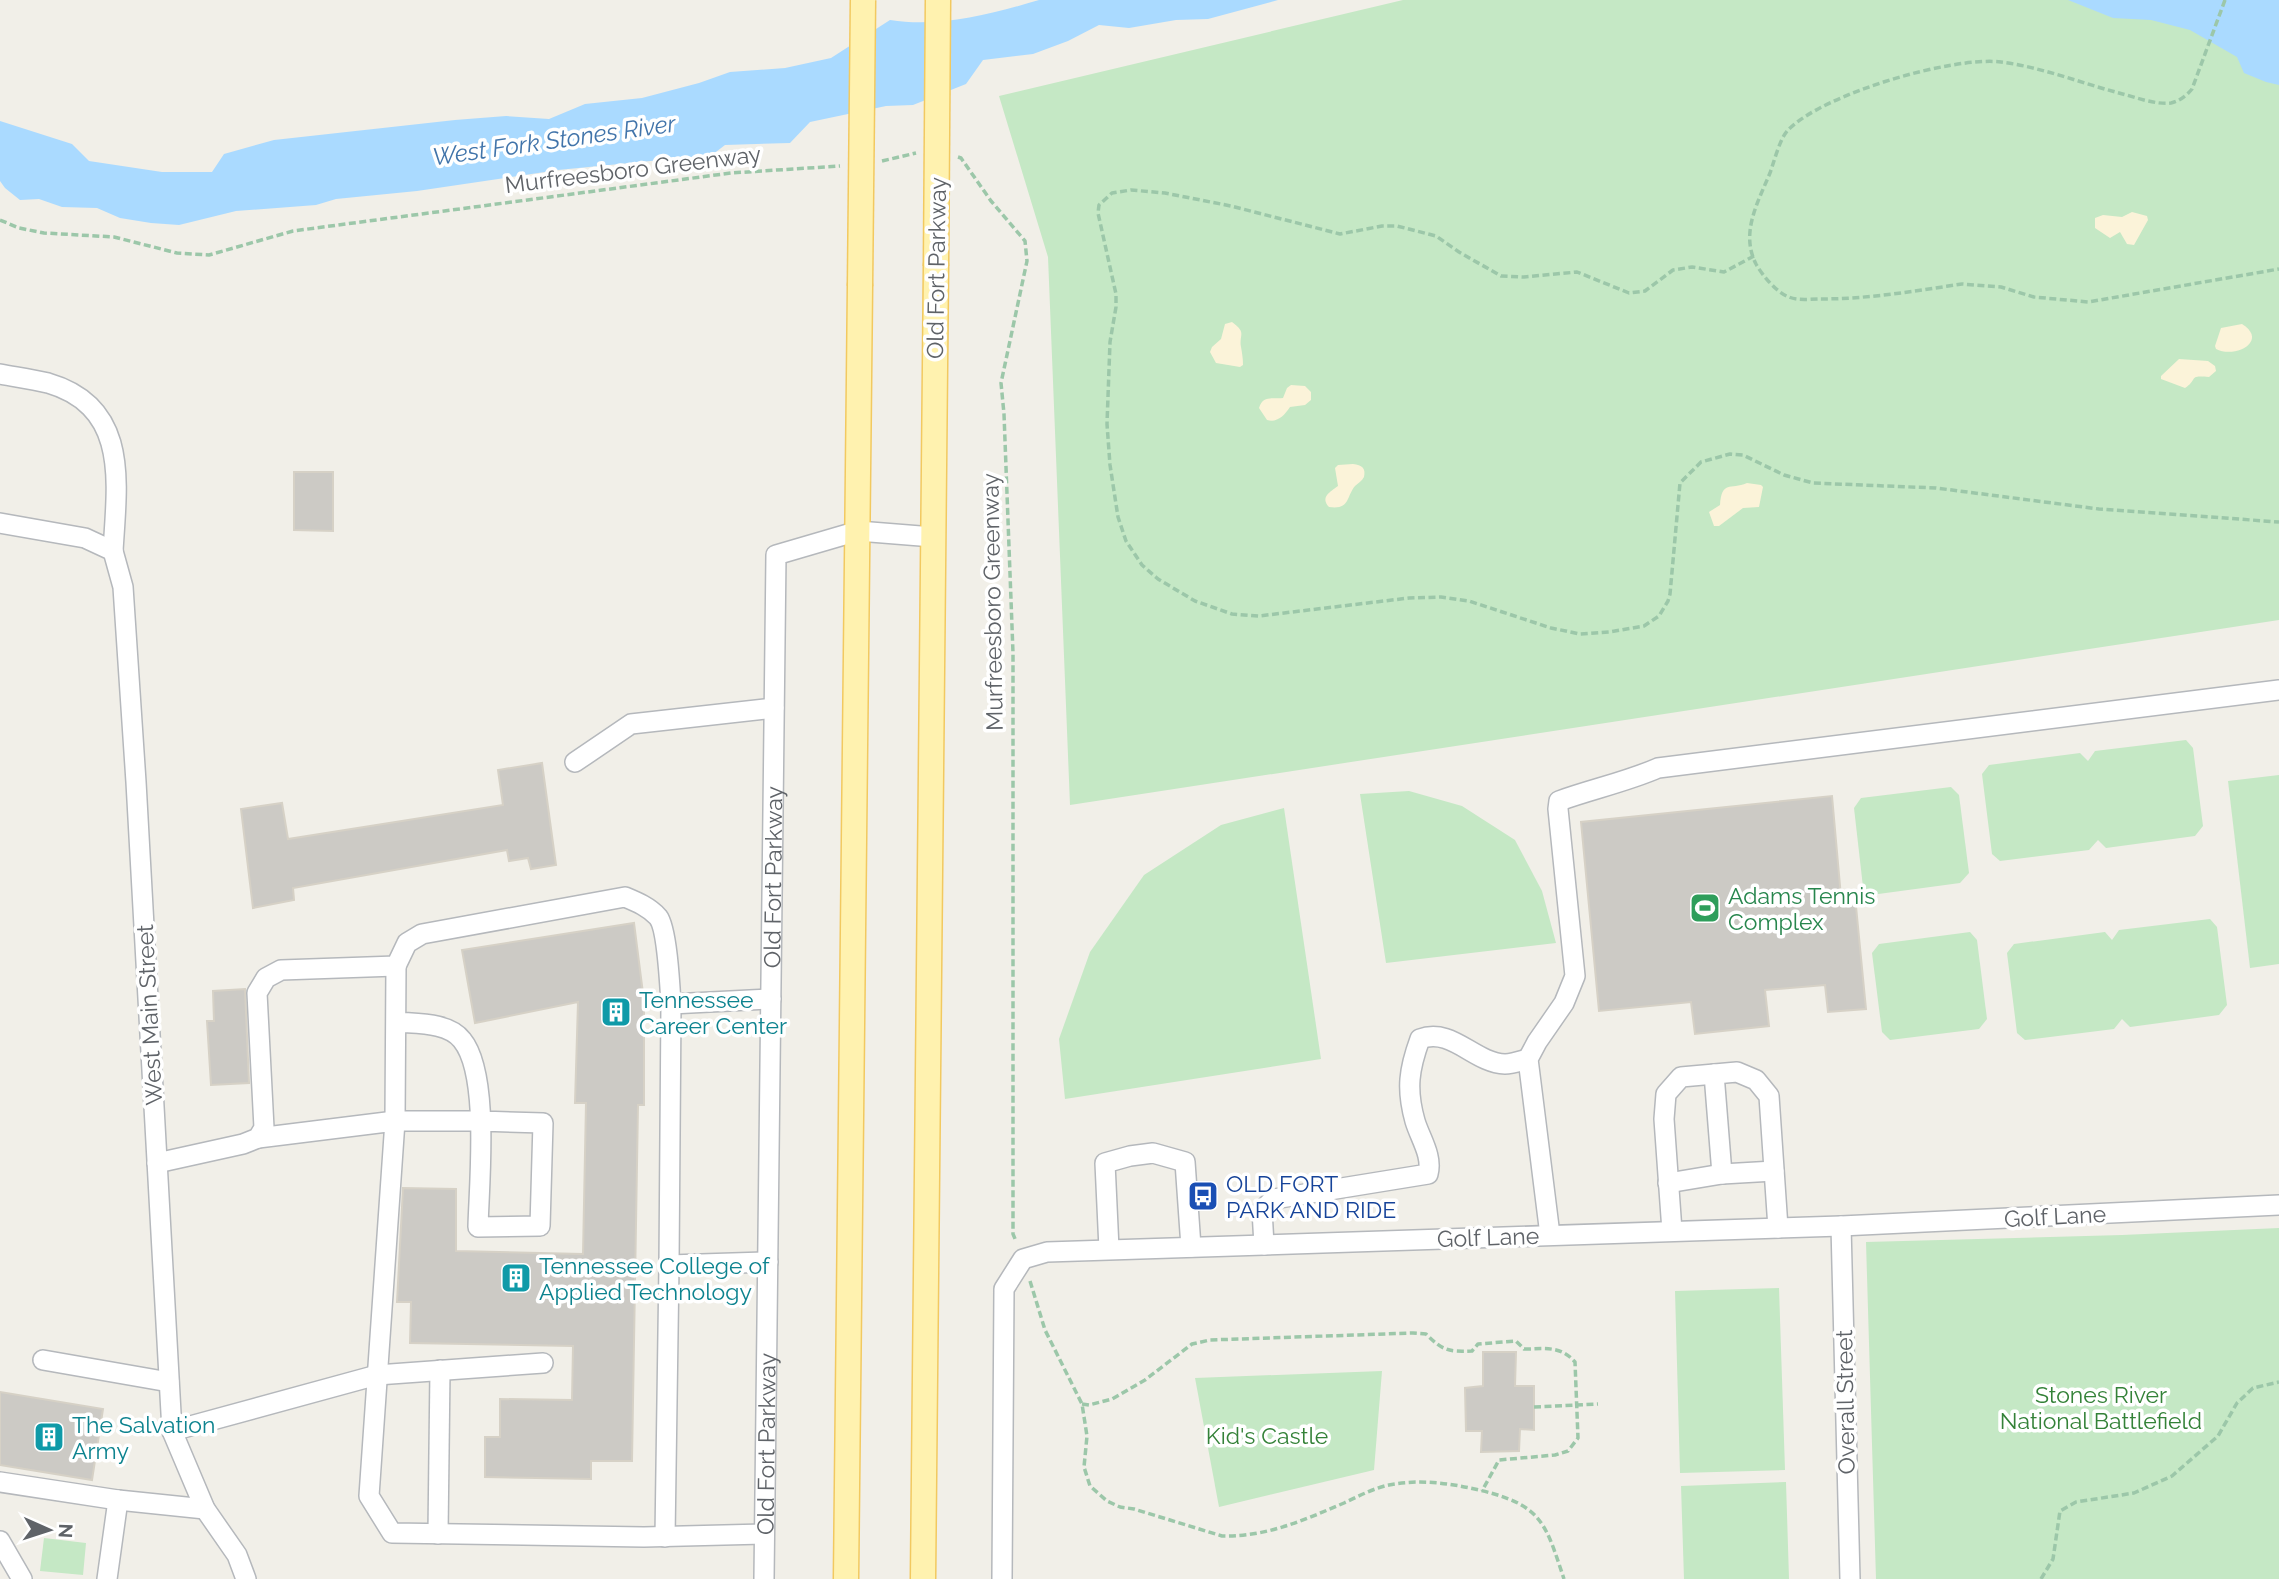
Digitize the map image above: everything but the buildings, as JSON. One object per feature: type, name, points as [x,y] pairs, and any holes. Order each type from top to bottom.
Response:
[{"type":"main road","points":[[846,1579],[863,0]]},
{"type":"main road","name":"Old Fort Parkway","points":[[923,1579],[938,0]]},
{"type":"main road","points":[[847,1528],[855,1579]]},
{"type":"street","name":"West Main Street","points":[[0,373],[49,384],[74,394],[92,407],[108,431],[117,475],[113,551],[123,587],[172,1431],[205,1509],[237,1555],[246,1579]]},
{"type":"street","points":[[0,523],[85,538],[113,551]]},
{"type":"street","name":"Old Fort Parkway","points":[[764,1579],[776,555],[858,531],[933,537]]},
{"type":"street","points":[[1550,1235],[1528,1059],[1536,1041],[1564,1003],[1575,976],[1559,801],[1658,768],[2279,690]]},
{"type":"street","points":[[575,762],[631,724],[774,708]]},
{"type":"street","points":[[665,1536],[671,1004],[664,933],[660,919],[643,905],[625,897],[422,934],[407,943],[396,966],[395,1122],[369,1496],[392,1533],[665,1536],[764,1534]]},
{"type":"street","points":[[258,1138],[264,1128],[257,993],[266,978],[281,970],[396,966]]},
{"type":"street","points":[[671,1004],[771,999]]},
{"type":"street","points":[[157,1163],[243,1144],[258,1138],[395,1122],[480,1121],[543,1124],[540,1226],[478,1227],[480,1121],[474,1062],[461,1038],[440,1026],[396,1022]]},
{"type":"street","points":[[1264,1245],[1262,1210],[1274,1199],[1429,1174],[1431,1164],[1410,1101],[1410,1069],[1420,1039],[1428,1035],[1446,1037],[1469,1050],[1506,1064],[1528,1059]]},
{"type":"street","points":[[1672,1231],[1664,1119],[1666,1094],[1681,1077],[1737,1072],[1756,1080],[1769,1096],[1778,1228]]},
{"type":"street","points":[[1714,1074],[1721,1174]]},
{"type":"street","points":[[1109,1250],[1105,1163],[1153,1153],[1185,1162],[1191,1247]]},
{"type":"street","points":[[1668,1183],[1721,1174],[1774,1171]]},
{"type":"street","name":"Golf Lane","points":[[1023,1259],[1047,1252],[1841,1226],[2279,1205]]},
{"type":"street","name":"Overall Street","points":[[1841,1226],[1850,1579]]},
{"type":"street","points":[[1002,1579],[1004,1289],[1023,1259]]},
{"type":"street","points":[[669,1265],[768,1262]]},
{"type":"street","points":[[43,1360],[169,1382]]},
{"type":"street","points":[[172,1431],[377,1375],[543,1363]]},
{"type":"street","points":[[438,1534],[439,1370]]},
{"type":"street","points":[[0,1482],[118,1500],[205,1509]]},
{"type":"street","points":[[107,1579],[118,1500]]},
{"type":"street","points":[[0,1541],[22,1579]]},
{"type":"path","points":[[2225,0],[2192,89],[2173,103],[2134,97],[1998,62],[1955,64],[1918,72],[1874,85],[1825,106],[1786,131],[1749,226],[1751,245],[1756,263],[1773,286],[1788,297],[1801,299],[1856,299],[1978,284],[2001,287],[2034,297],[2088,302],[2279,269]]},
{"type":"path","points":[[871,162],[920,153]]},
{"type":"path","name":"Murfreesboro Greenway","points":[[951,156],[961,158],[991,201],[1025,242],[1027,261],[1001,383],[1013,653],[1013,1234],[1045,1330],[1082,1404],[1087,1436],[1084,1467],[1090,1486],[1107,1502],[1222,1536],[1260,1534],[1291,1526],[1386,1486],[1412,1482],[1448,1483],[1505,1497],[1535,1513],[1545,1527],[1564,1579]]},
{"type":"path","name":"Murfreesboro Greenway","points":[[0,220],[19,228],[44,233],[114,237],[177,253],[209,255],[293,231],[731,173],[845,165]]},
{"type":"path","points":[[1754,256],[1724,272],[1692,267],[1673,270],[1645,291],[1629,293],[1577,272],[1524,277],[1501,276],[1436,236],[1397,226],[1340,234],[1231,206],[1165,193],[1131,190],[1112,193],[1099,205],[1098,213],[1116,294],[1110,342],[1107,424],[1115,505],[1126,541],[1142,565],[1158,579],[1195,601],[1232,614],[1269,615],[1409,598],[1441,597],[1469,601],[1551,628],[1580,634],[1635,628],[1659,616],[1670,594],[1680,483],[1701,462],[1730,454],[1743,455],[1784,475],[1813,483],[1926,488],[2099,509],[2279,522]]},
{"type":"path","points":[[1082,1404],[1089,1405],[1112,1399],[1145,1380],[1192,1344],[1210,1339],[1413,1333],[1426,1334],[1440,1348],[1455,1352],[1472,1351],[1478,1344],[1516,1341],[1524,1349],[1566,1352],[1575,1362],[1578,1438],[1568,1451],[1555,1455],[1499,1460],[1482,1491]]},
{"type":"path","points":[[2041,1579],[2053,1559],[2060,1511],[2076,1503],[2134,1493],[2172,1476],[2218,1436],[2237,1403],[2253,1388],[2279,1382]]},
{"type":"path","points":[[1534,1406],[1598,1404]]},
{"type":"green space","points":[[1403,0],[2279,0],[2279,620],[1070,805],[1048,257],[999,96]]},
{"type":"green space","points":[[2186,740],[2193,748],[2203,826],[2195,836],[2106,848],[2098,840],[2089,850],[2000,861],[1992,854],[1982,774],[1989,765],[2080,753],[2088,761],[2095,751]]},
{"type":"green space","points":[[2279,775],[2279,964],[2250,968],[2228,781]]},
{"type":"green space","points":[[1951,787],[1959,795],[1969,873],[1960,883],[1871,895],[1863,887],[1854,808],[1861,798]]},
{"type":"green space","points":[[1409,791],[1462,806],[1515,840],[1542,891],[1556,943],[1386,963],[1360,794]]},
{"type":"green space","points":[[1284,808],[1321,1059],[1065,1099],[1059,1039],[1090,952],[1144,875],[1221,825]]},
{"type":"green space","points":[[2210,919],[2217,927],[2227,1005],[2219,1015],[2130,1027],[2122,1019],[2114,1029],[2025,1040],[2017,1033],[2007,953],[2014,944],[2105,932],[2112,940],[2119,930]]},
{"type":"green space","points":[[1970,932],[1977,940],[1987,1019],[1979,1029],[1890,1040],[1882,1032],[1872,953],[1879,944]]},
{"type":"green space","name":"Stones River National Battlefield","points":[[2279,1228],[2279,1579],[1876,1579],[1866,1242]]},
{"type":"green space","points":[[1779,1288],[1785,1470],[1680,1473],[1675,1291]]},
{"type":"green space","name":"Kid's Castle","points":[[1382,1371],[1374,1470],[1219,1507],[1195,1378]]},
{"type":"green space","points":[[1786,1482],[1789,1579],[1684,1579],[1681,1486]]},
{"type":"green space","points":[[44,1538],[86,1543],[83,1575],[40,1571]]},
{"type":"sand","points":[[2132,212],[2147,216],[2148,220],[2134,245],[2127,244],[2120,232],[2110,238],[2095,228],[2095,218],[2103,215],[2122,217]]},
{"type":"sand","points":[[1232,322],[1241,334],[1243,365],[1240,367],[1216,363],[1210,352],[1221,339],[1225,324]]},
{"type":"sand","points":[[2242,324],[2252,336],[2246,347],[2232,352],[2216,349],[2221,328]]},
{"type":"sand","points":[[2179,359],[2208,361],[2215,366],[2216,371],[2209,377],[2195,377],[2185,388],[2161,379]]},
{"type":"sand","points":[[1291,385],[1305,386],[1311,392],[1311,400],[1305,405],[1290,407],[1277,420],[1267,420],[1259,408],[1263,401],[1268,398],[1283,398]]},
{"type":"sand","points":[[1353,464],[1363,467],[1364,477],[1344,505],[1329,507],[1325,500],[1338,486],[1335,468],[1338,465]]},
{"type":"sand","points":[[1747,483],[1763,487],[1759,507],[1743,508],[1719,526],[1714,526],[1709,512],[1720,505],[1725,489]]},
{"type":"water","name":"West Fork Stones River","points":[[1039,0],[1278,0],[1208,19],[1176,20],[1129,28],[1099,25],[1068,41],[1033,54],[983,60],[966,84],[913,105],[886,106],[810,122],[790,143],[725,145],[712,155],[558,170],[417,191],[336,199],[316,205],[236,211],[179,225],[120,218],[97,208],[62,207],[39,199],[20,200],[0,181],[0,121],[72,144],[89,161],[162,172],[212,172],[224,154],[274,140],[506,116],[549,119],[585,104],[642,98],[730,72],[785,68],[831,58],[890,20],[946,21],[984,15]]},
{"type":"water","points":[[2068,0],[2279,0],[2279,85],[2244,73],[2237,57],[2190,30],[2151,20],[2113,18]]},
{"type":"place","name":"Adams Tennis Complex","points":[[1705,908]]},
{"type":"place","name":"Tennessee Career Center","points":[[616,1012]]},
{"type":"place","name":"OLD FORT PARK AND RIDE","points":[[1203,1196]]},
{"type":"place","name":"Tennessee College of Applied Technology","points":[[516,1278]]},
{"type":"place","name":"The Salvation Army","points":[[49,1437]]}]
